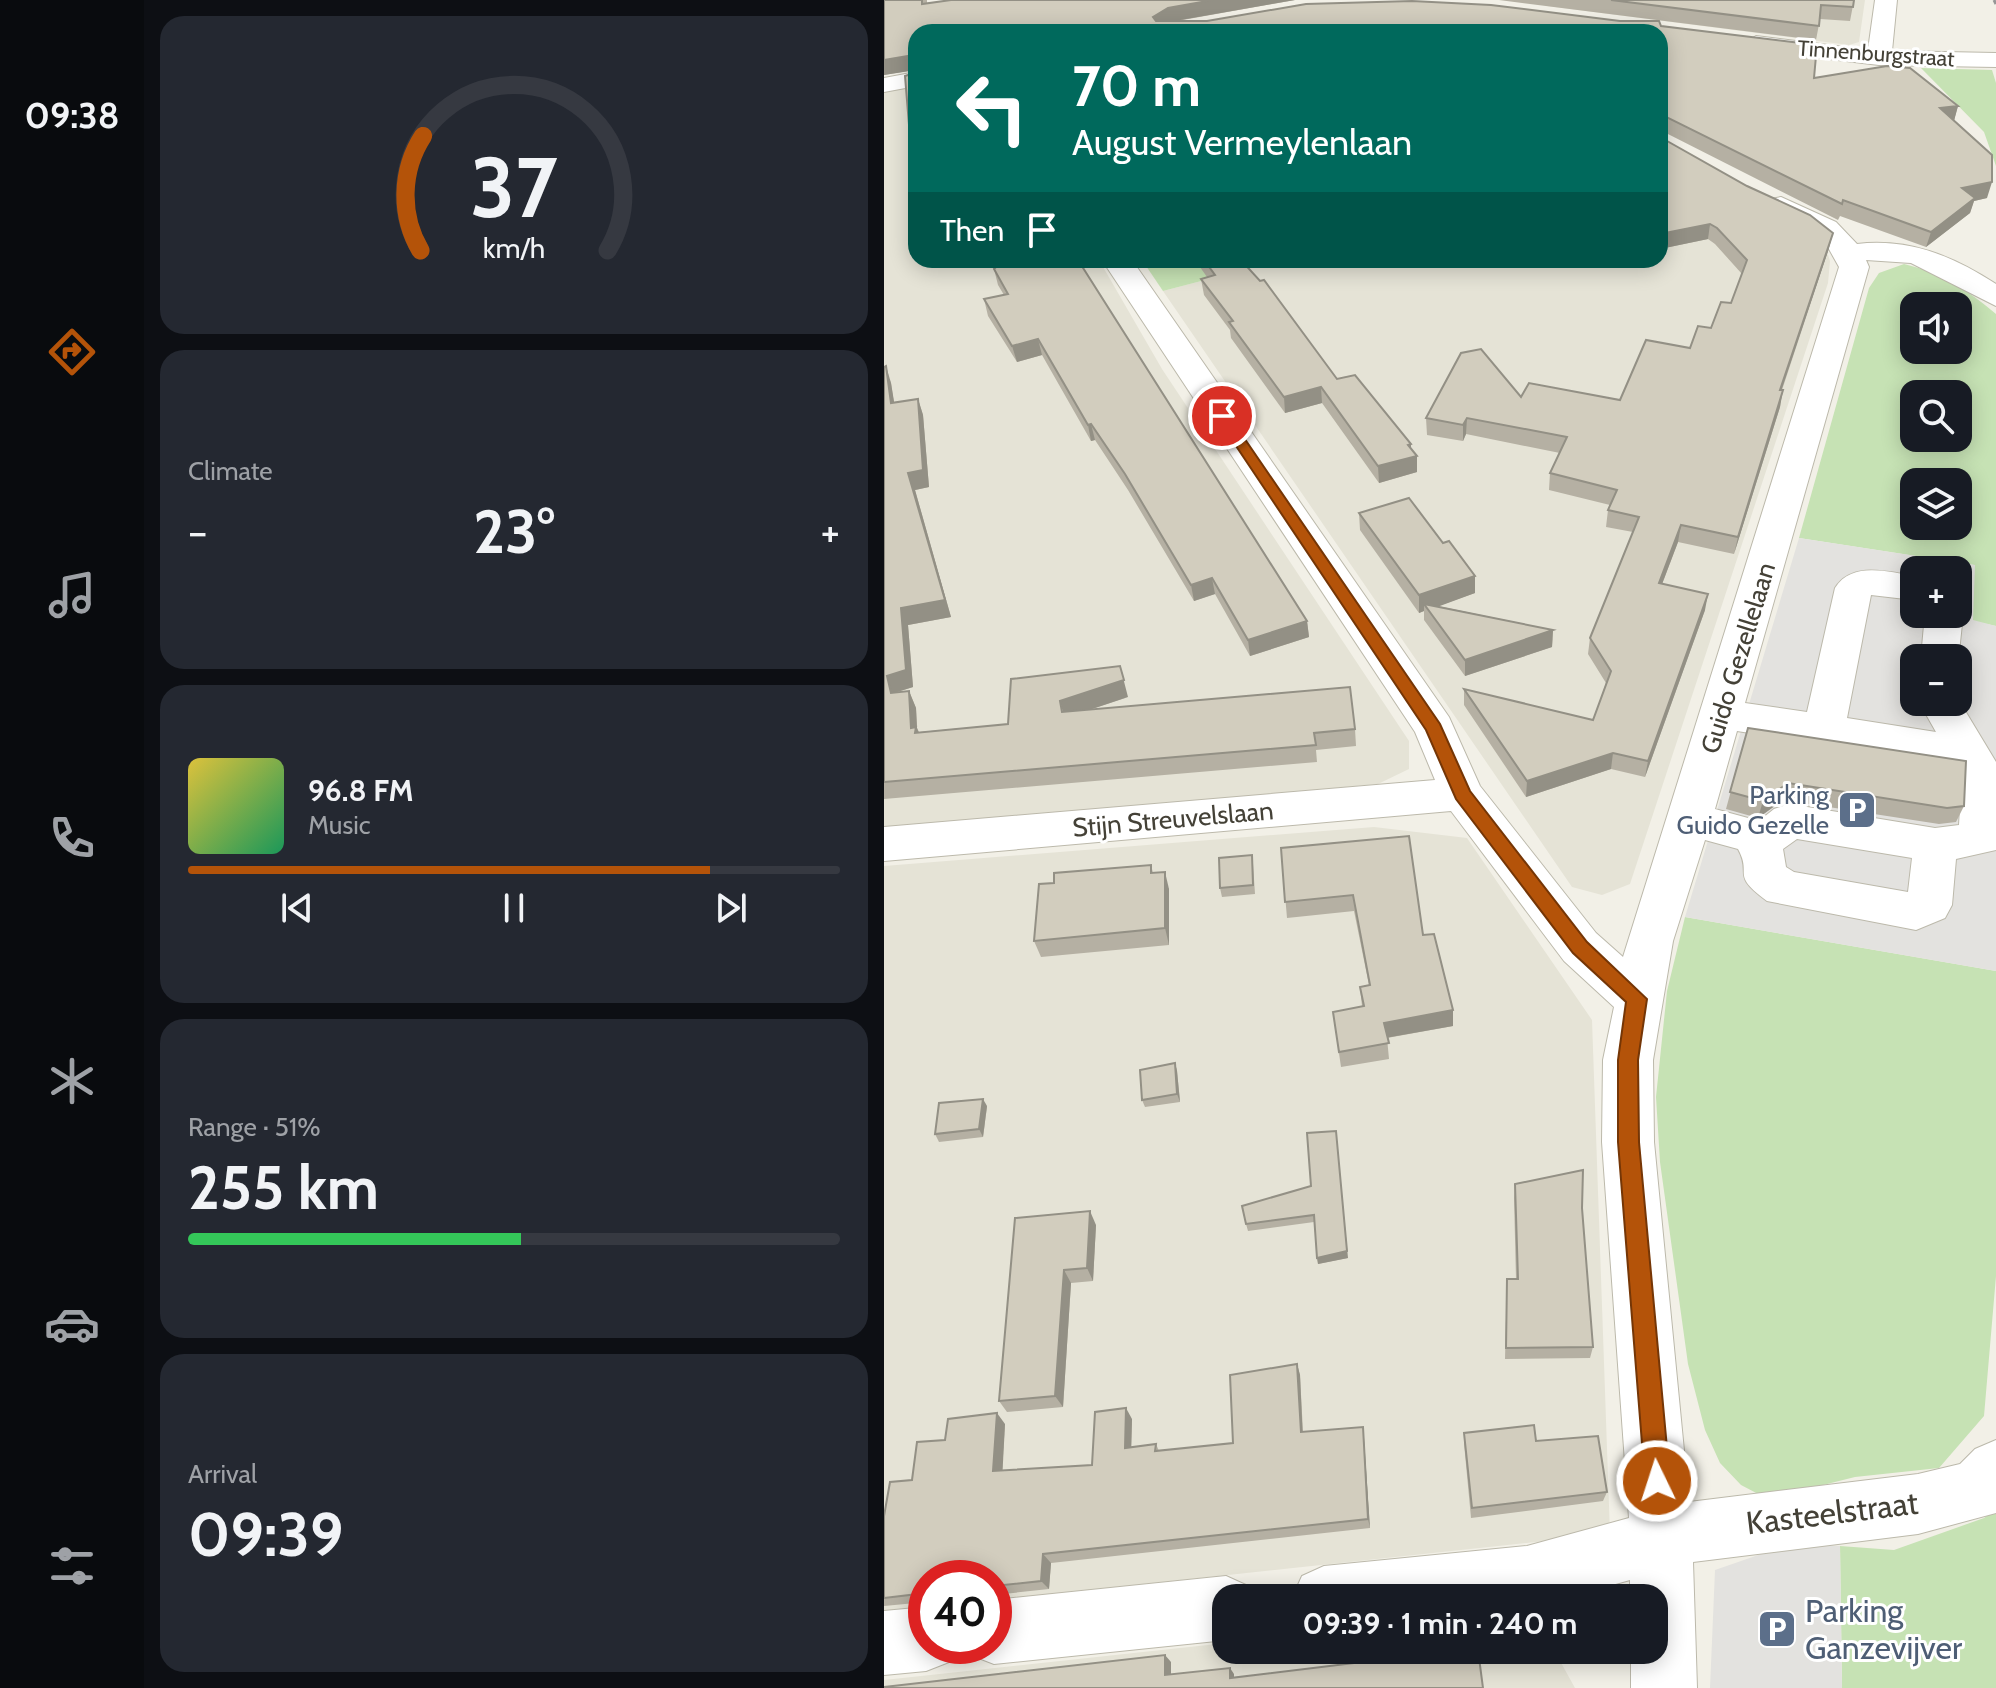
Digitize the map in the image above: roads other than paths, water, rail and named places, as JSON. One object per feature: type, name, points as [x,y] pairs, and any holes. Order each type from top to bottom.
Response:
[{"type":"street","points":[[1879,58],[1886,0]]},
{"type":"street","name":"Tinnenburgstraat","points":[[1737,40],[1879,58],[1996,60]]},
{"type":"street","points":[[884,85],[908,80]]},
{"type":"street","points":[[1756,193],[1818,222],[1839,237],[1851,253],[1894,250],[1918,257],[1959,274],[1996,297]]},
{"type":"street","name":"Guido Gezellelaan","points":[[1664,1688],[1661,1543],[1646,1326],[1628,1142],[1628,1060],[1650,941],[1690,819],[1850,284],[1854,267],[1851,253]]},
{"type":"street","points":[[1122,268],[1434,728],[1462,794],[1580,947],[1637,999]]},
{"type":"street","points":[[1824,730],[1854,588],[1870,581],[1900,586]]},
{"type":"street","points":[[1720,714],[1969,752]]},
{"type":"street","points":[[1758,845],[1789,821],[1935,845],[1980,839],[1983,777],[1947,716]]},
{"type":"street","name":"Stijn Streuvelslaan","points":[[884,844],[1462,794]]},
{"type":"street","points":[[1690,819],[1754,836],[1765,857],[1763,874],[1783,888],[1916,912],[1929,905],[1935,845]]},
{"type":"street","name":"Kasteelstraat","points":[[1459,1584],[1527,1577],[1661,1543],[1706,1528],[1918,1504],[1976,1491],[1996,1470]]},
{"type":"street","points":[[1012,1630],[1212,1609]]},
{"type":"street","points":[[884,1643],[908,1641]]},
{"type":"railway","points":[[1994,0],[1996,4]]},
{"type":"place","name":"Parking Guido Gezelle","points":[[1857,810]]},
{"type":"place","name":"Parking Ganzevijver","points":[[1777,1629]]}]
